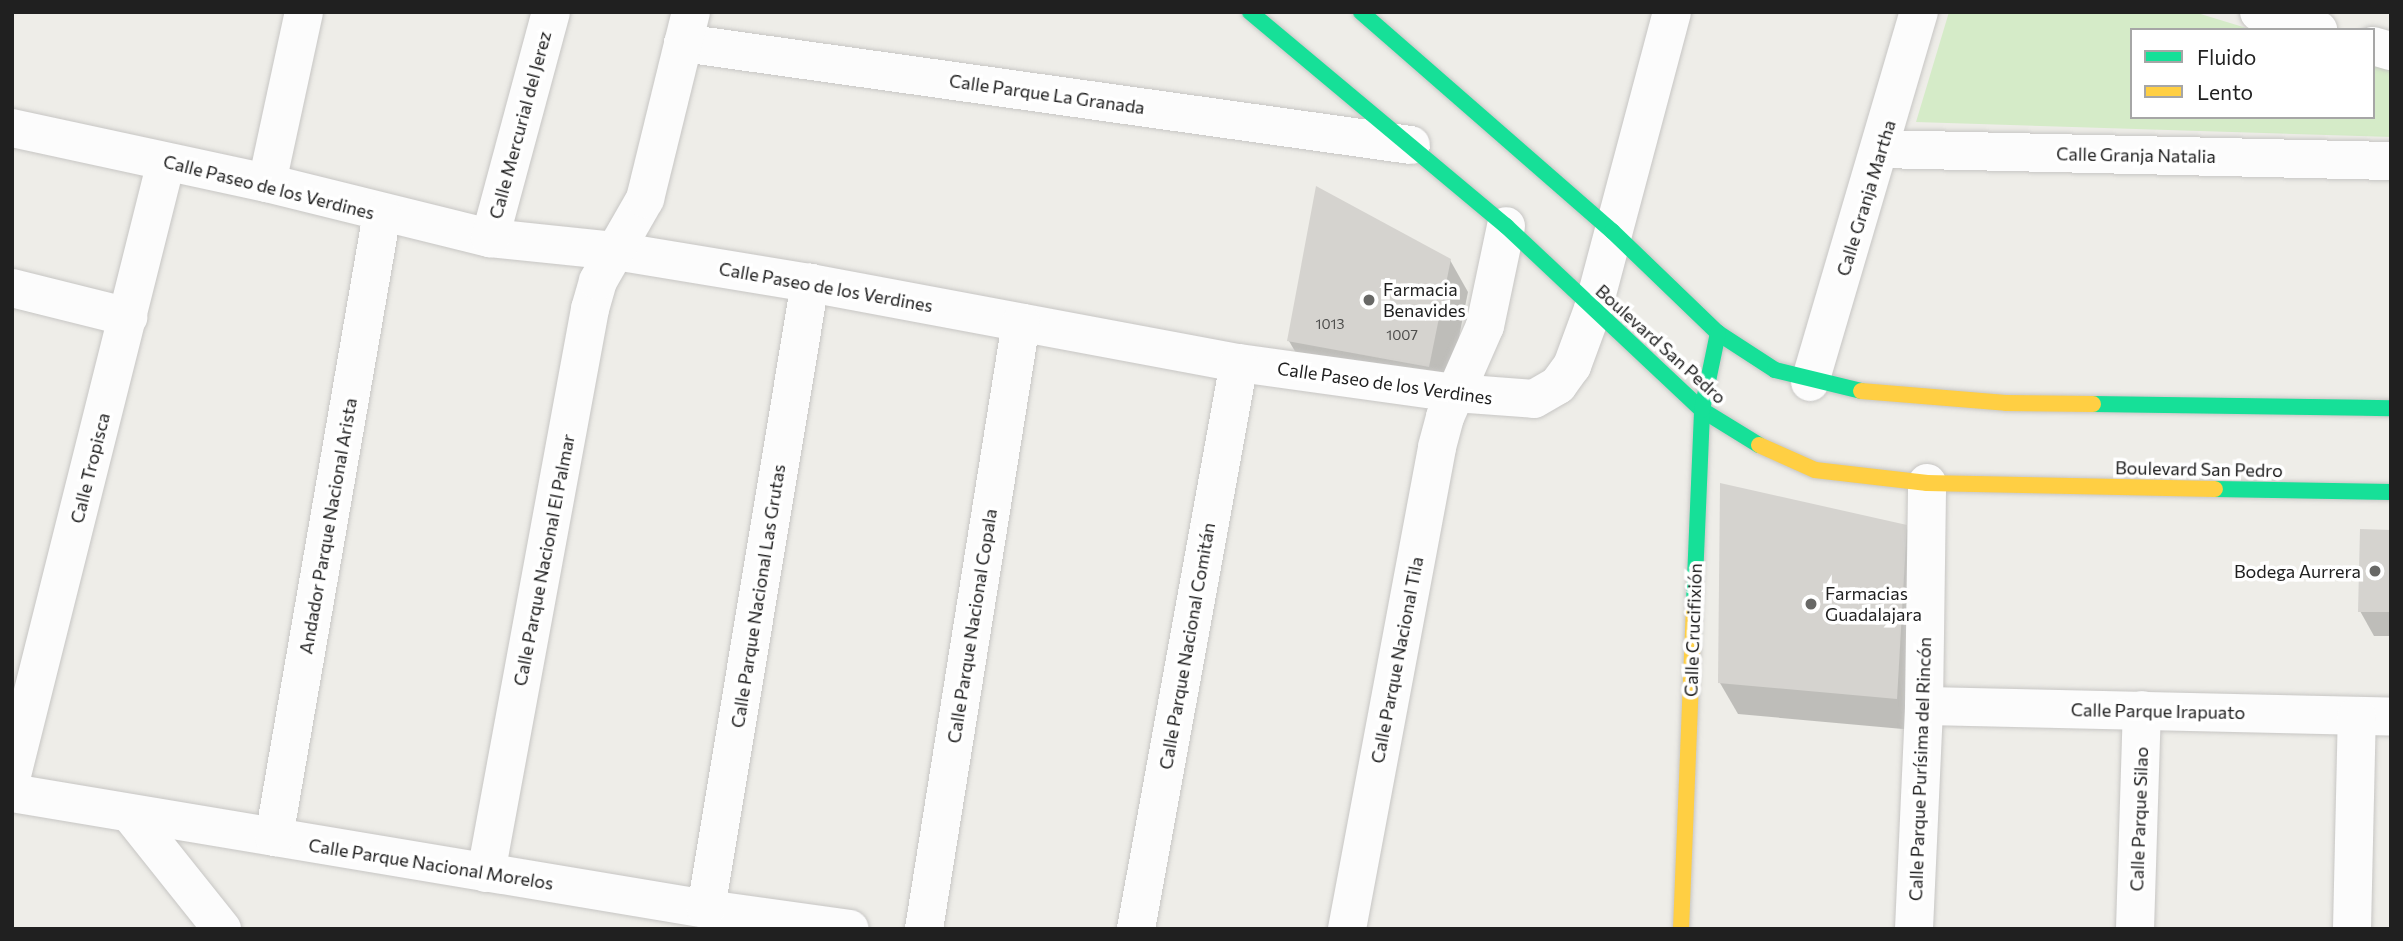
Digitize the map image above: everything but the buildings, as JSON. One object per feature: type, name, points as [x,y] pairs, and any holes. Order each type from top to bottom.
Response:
[{"type":"street","points":[[267,183],[304,12]]},
{"type":"street","name":"Calle Mercurial del Jerez","points":[[490,238],[551,12]]},
{"type":"street","name":"Boulevard San Pedro","points":[[1250,12],[1506,226],[1702,410],[1741,438],[1815,470],[1927,483],[2391,492]]},
{"type":"street","points":[[1361,12],[1541,167],[1718,333],[1775,370],[1810,382],[1849,390],[2006,403],[2391,408]]},
{"type":"street","points":[[1593,309],[1672,12]]},
{"type":"street","name":"Calle Granja Martha","points":[[1810,382],[1881,149],[1919,12]]},
{"type":"street","points":[[2259,12],[2311,28]]},
{"type":"street","name":"Calle Parque La Granada","points":[[687,28],[1411,145]]},
{"type":"street","name":"Calle Parque Nacional El Palmar","points":[[486,873],[590,309],[598,281],[645,199],[687,28]]},
{"type":"street","name":"Calle Paseo de los Verdines","points":[[12,128],[267,183],[382,214],[490,238],[616,251],[810,283],[1239,363],[1455,393],[1534,399],[1546,392],[1572,366],[1593,309]]},
{"type":"street","name":"Calle Granja Natalia","points":[[1881,149],[2391,161]]},
{"type":"street","name":"Calle Tropisca","points":[[12,775],[166,162]]},
{"type":"street","name":"Andador Parque Nacional Arista","points":[[274,838],[382,214]]},
{"type":"street","name":"Calle Parque Nacional Tila","points":[[1347,929],[1437,447],[1455,393],[1485,326],[1506,226]]},
{"type":"street","name":"Calle Parque Nacional Las Grutas","points":[[706,909],[810,283]]},
{"type":"street","points":[[12,289],[128,317]]},
{"type":"street","name":"Calle Parque Nacional Copala","points":[[924,929],[1021,323]]},
{"type":"street","name":"Calle Crucifixión","points":[[1681,929],[1702,410],[1718,333]]},
{"type":"street","name":"Calle Parque Nacional Comitán","points":[[1136,929],[1239,363]]},
{"type":"street","name":"Calle Parque Purísima del Rincón","points":[[1914,929],[1924,706],[1927,483]]},
{"type":"street","name":"Calle Parque Irapuato","points":[[1924,706],[2374,717]]},
{"type":"street","name":"Calle Parque Silao","points":[[2135,929],[2142,710]]},
{"type":"street","points":[[2352,929],[2374,717]]},
{"type":"street","name":"Calle Parque Nacional Morelos","points":[[12,793],[706,909],[850,929]]},
{"type":"street","points":[[131,815],[222,929]]},
{"type":"green space","points":[[1949,12],[2194,12],[2246,28],[2130,28],[2130,119],[2375,119],[2375,66],[2391,70],[2391,137],[1916,122]]},
{"type":"traffic: fast","points":[[1250,12],[1506,226],[1702,410],[1759,445]]},
{"type":"traffic: fast","points":[[1361,12],[1612,231],[1718,333],[1775,370],[1861,391]]},
{"type":"traffic: fast","points":[[1694,603],[1702,410],[1718,333]]},
{"type":"traffic: fast","points":[[2093,404],[2391,408]]},
{"type":"traffic: fast","points":[[2215,489],[2391,492]]},
{"type":"traffic: slow","points":[[1861,391],[2006,403],[2093,404]]},
{"type":"traffic: slow","points":[[1759,445],[1815,470],[1927,483],[2215,489]]},
{"type":"traffic: slow","points":[[1681,929],[1694,603]]},
{"type":"place","name":"Farmacia Benavides","points":[[1369,300]]},
{"type":"place","name":"Bodega Aurrera","points":[[2375,571]]},
{"type":"place","name":"Farmacias Guadalajara","points":[[1811,604]]}]
